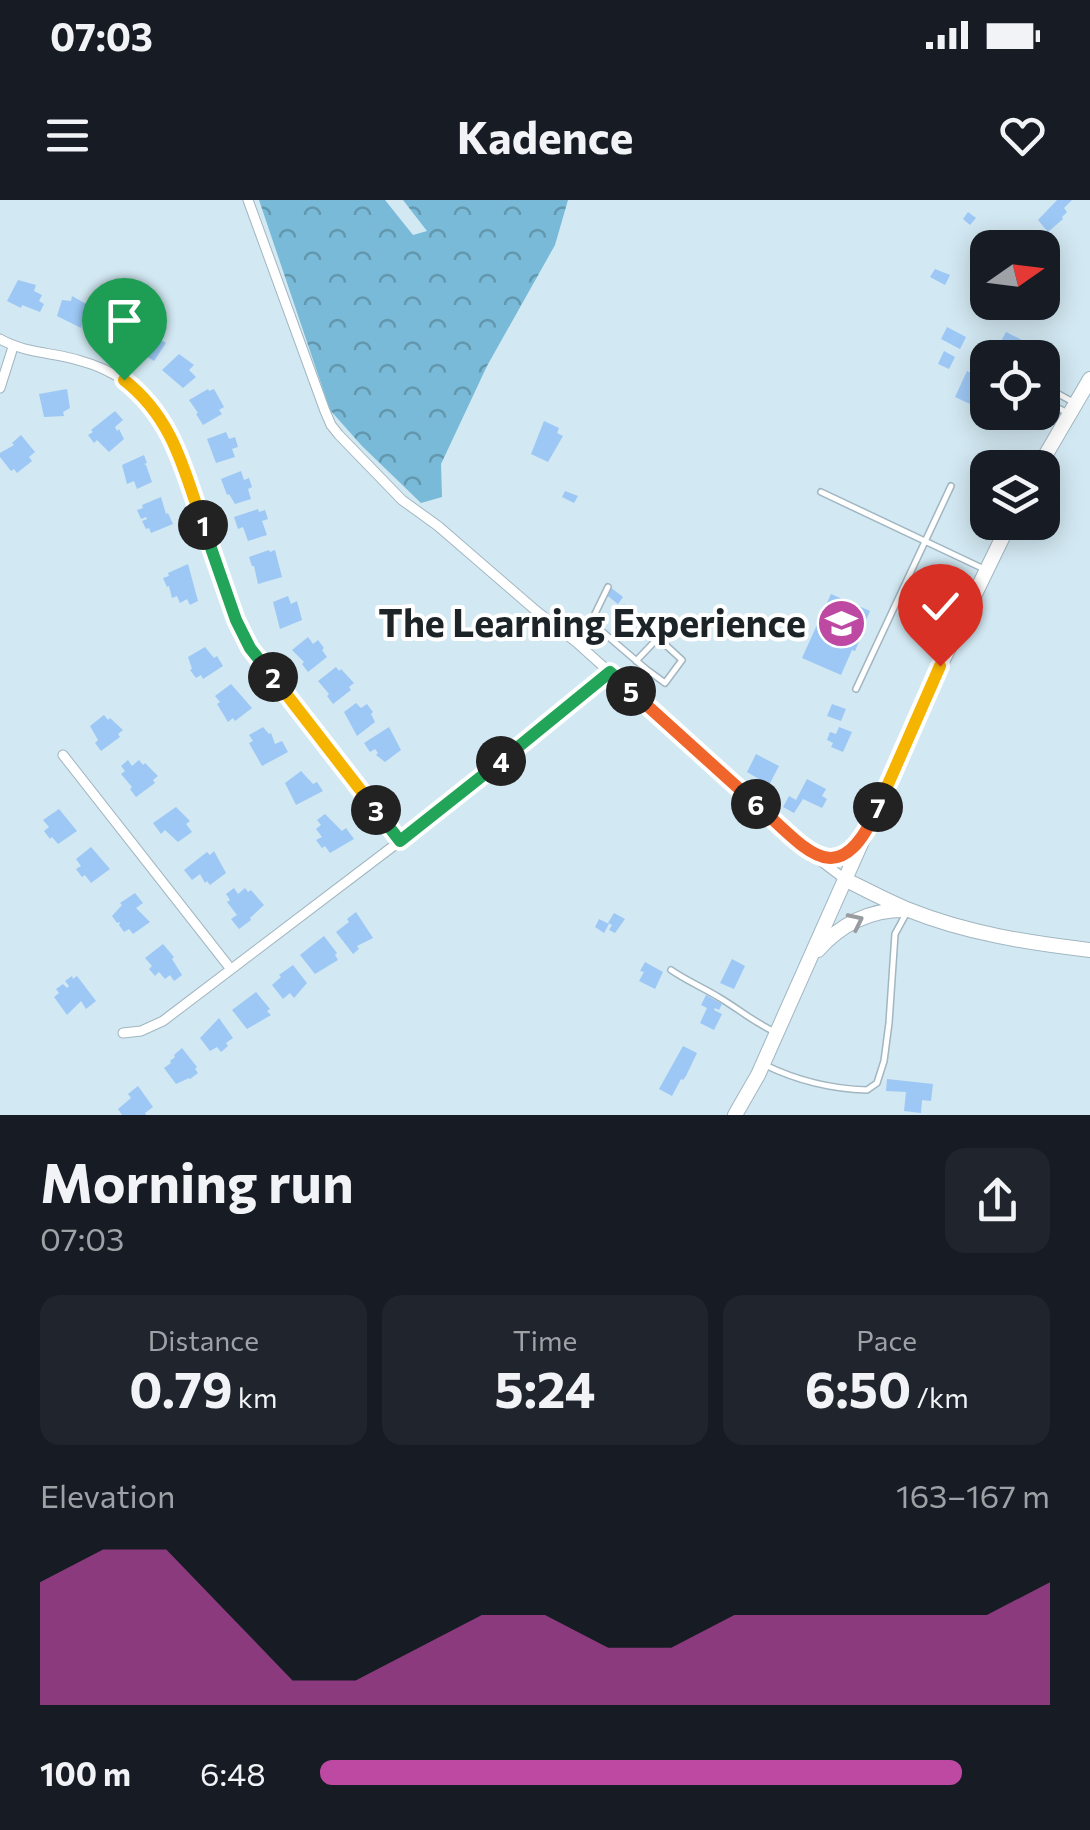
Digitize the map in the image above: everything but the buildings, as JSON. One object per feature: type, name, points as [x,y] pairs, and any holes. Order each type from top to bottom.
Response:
[{"type":"street","points":[[248,200],[331,425],[402,500],[576,642],[813,855],[846,880],[908,910],[970,930],[1090,950]]},
{"type":"street","points":[[0,340],[106,370],[152,405],[175,444],[236,620],[250,648],[400,841]]},
{"type":"street","points":[[0,388],[14,347]]},
{"type":"street","points":[[1048,450],[1090,379]]},
{"type":"street","points":[[735,1115],[778,1033],[940,666],[1001,540]]},
{"type":"street","points":[[123,1033],[141,1031],[163,1021],[400,841],[610,672]]},
{"type":"street","points":[[63,755],[230,968]]},
{"type":"street","points":[[813,855],[838,857],[868,828]]},
{"type":"street","points":[[814,954],[851,922],[881,912],[908,910]]},
{"type":"lane","points":[[1060,400],[1072,409]]},
{"type":"lane","points":[[1060,405],[1072,409]]},
{"type":"lane","points":[[856,689],[951,486]]},
{"type":"lane","points":[[821,492],[987,570]]},
{"type":"lane","points":[[576,642],[608,587]]},
{"type":"lane","points":[[591,622],[636,661],[665,683],[682,660],[658,638],[636,661]]},
{"type":"lane","points":[[628,688],[646,669]]},
{"type":"lane","points":[[763,1064],[783,1074],[846,1090],[867,1090],[877,1083],[890,1023],[895,934],[908,910]]},
{"type":"lane","points":[[671,970],[724,1000],[751,1021],[778,1033]]},
{"type":"green space","points":[[259,200],[385,200],[413,235],[427,231],[403,200],[568,200],[555,245],[487,366],[441,464],[442,497],[421,503],[330,410]]},
{"type":"place","name":"The Learning Experience","points":[[841,624]]},
{"type":"route","points":[[124,380],[152,405],[175,444],[236,620],[250,648],[400,841],[610,672],[813,855],[838,857],[868,828],[940,666]]}]
